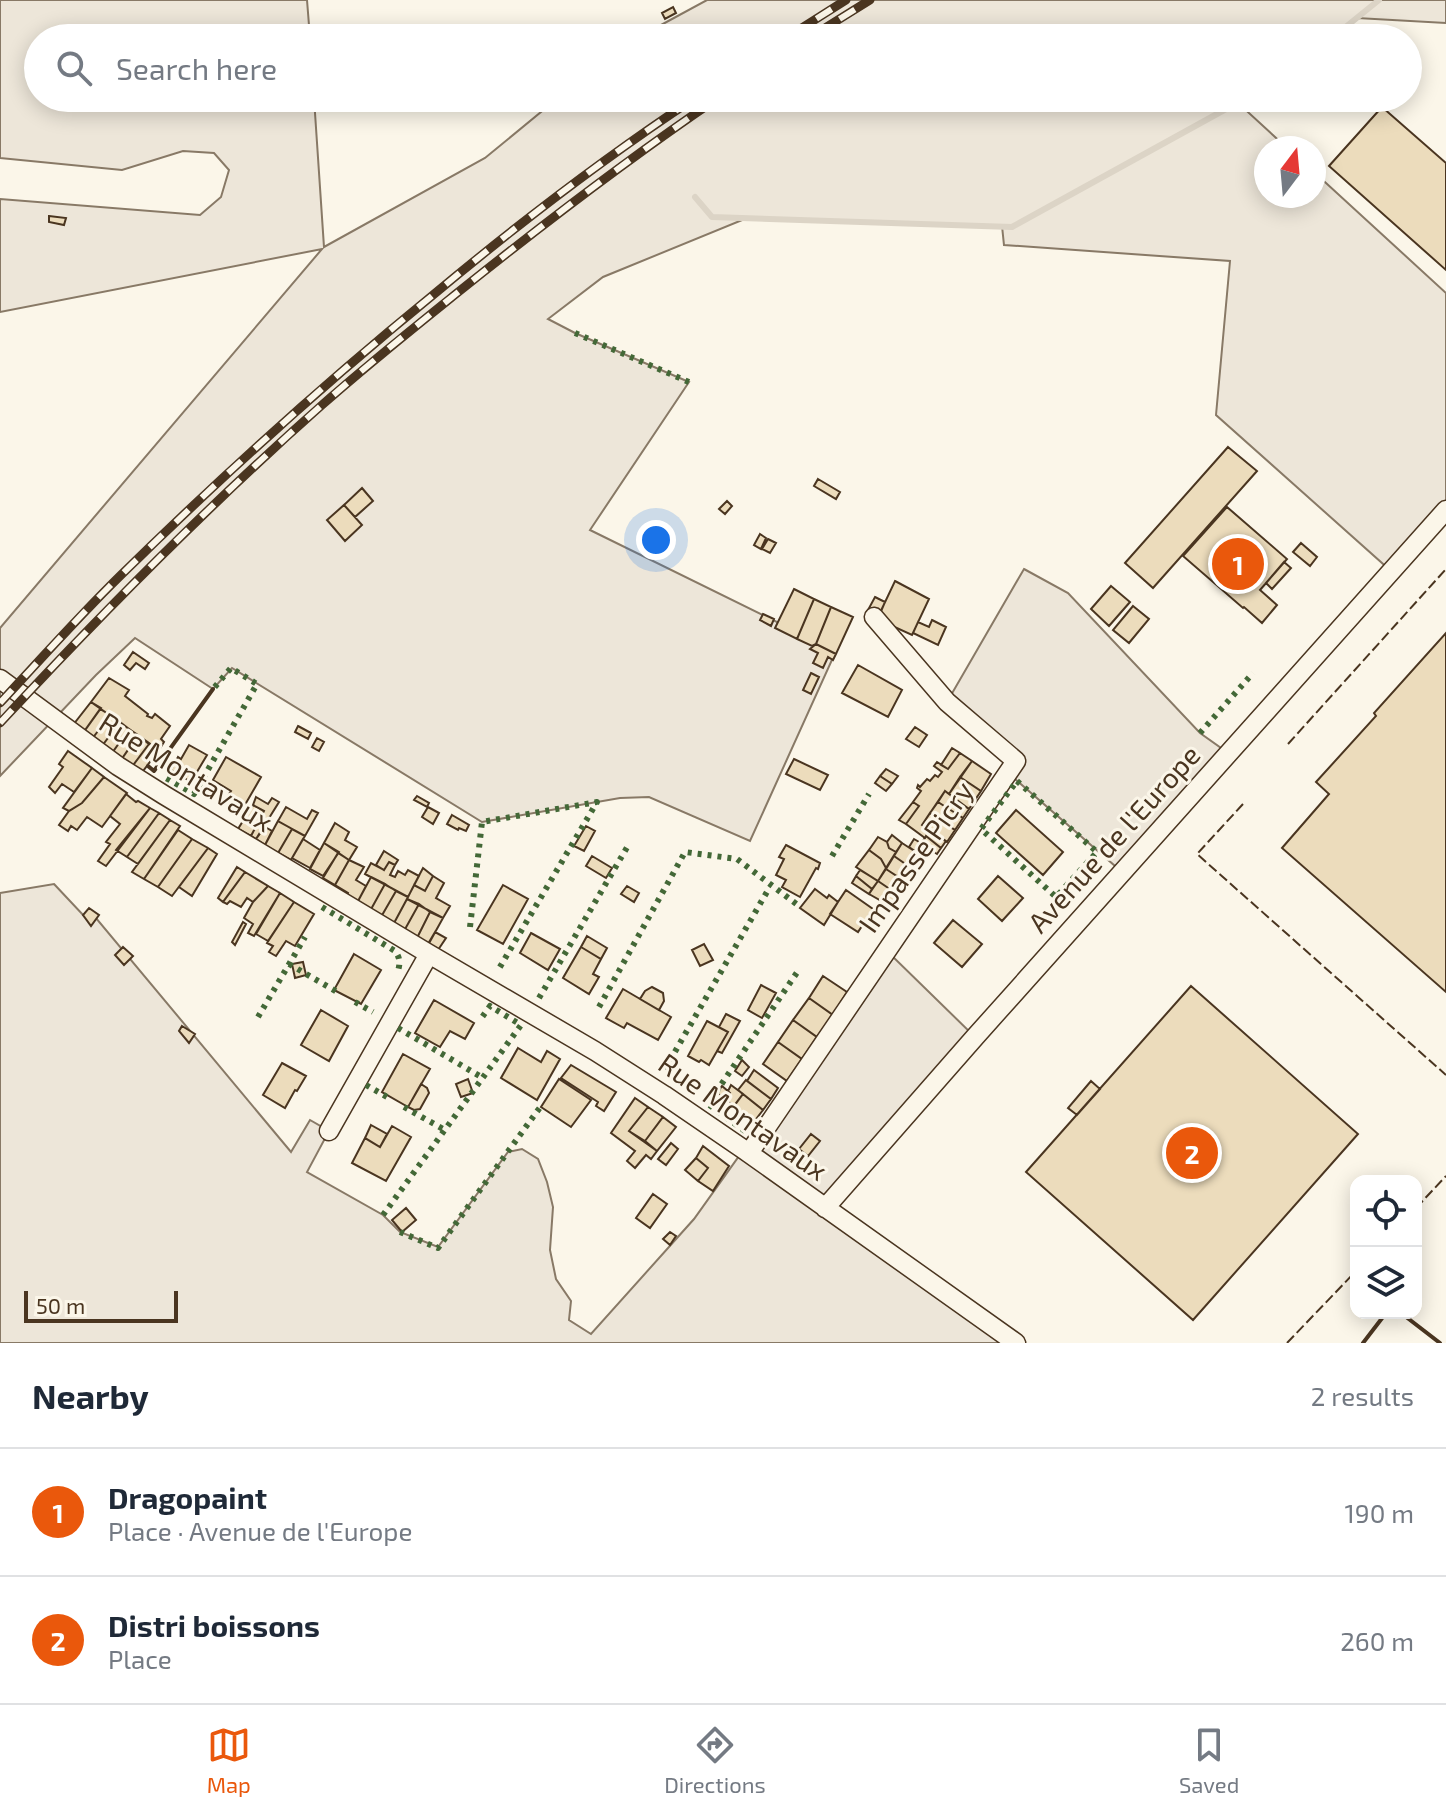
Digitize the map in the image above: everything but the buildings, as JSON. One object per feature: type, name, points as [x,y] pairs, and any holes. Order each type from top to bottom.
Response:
[{"type":"street","name":"Avenue de l'Europe","points":[[825,1208],[1446,510]]},
{"type":"street","name":"Impasse Picry","points":[[749,1153],[1016,761],[947,702],[874,617]]},
{"type":"street","name":"Rue Montavaux","points":[[0,679],[118,766],[664,1095],[1016,1343]]},
{"type":"street","points":[[329,1131],[429,954]]},
{"type":"shaded area","points":[[0,0],[307,0],[309,24],[24,24],[24,112],[315,112],[324,247],[485,158],[541,112],[1248,112],[1274,136],[1254,136],[1254,208],[1326,208],[1326,183],[1446,293],[1446,510],[1391,571],[1216,415],[1230,261],[1004,245],[1002,226],[747,218],[603,277],[548,319],[689,382],[590,530],[836,651],[750,841],[649,797],[620,798],[482,822],[232,668],[213,689],[135,638],[0,776],[0,628],[322,249],[0,312],[0,199],[200,215],[221,197],[229,170],[214,153],[183,151],[122,170],[0,158]]},
{"type":"shaded area","points":[[707,0],[1446,0],[1446,23],[1357,18],[1350,24],[663,24]]},
{"type":"shaded area","points":[[1024,569],[1068,593],[1200,733],[1228,753],[1122,872],[1008,773],[1015,761],[947,702]]},
{"type":"shaded area","points":[[54,884],[84,916],[91,912],[291,1152],[310,1120],[329,1131],[307,1172],[383,1215],[400,1232],[438,1247],[508,1152],[522,1149],[538,1159],[553,1207],[550,1250],[556,1279],[571,1301],[569,1320],[591,1334],[694,1219],[886,950],[975,1037],[825,1208],[1016,1343],[0,1343],[0,893]]},
{"type":"waterway","points":[[1349,24],[1379,0]]},
{"type":"waterway","points":[[695,197],[712,217],[1012,227],[1221,112]]},
{"type":"railway","points":[[808,24],[846,0]]},
{"type":"railway","points":[[831,24],[870,0]]},
{"type":"railway","points":[[0,703],[121,575],[313,396],[529,218],[674,112]]},
{"type":"railway","points":[[0,723],[157,560],[238,481],[339,391],[553,218],[698,112]]},
{"type":"hedge","points":[[575,333],[689,382]]},
{"type":"hedge","points":[[171,770],[166,778],[194,794],[257,684],[231,668],[213,689]]},
{"type":"hedge","points":[[1200,733],[1253,673]]},
{"type":"hedge","points":[[1017,781],[1097,852],[1056,897],[981,829],[1017,781]]},
{"type":"hedge","points":[[832,856],[869,794]]},
{"type":"hedge","points":[[470,927],[482,822],[597,802],[497,972]]},
{"type":"hedge","points":[[539,998],[629,844]]},
{"type":"hedge","points":[[599,1007],[685,852],[737,859],[799,906]]},
{"type":"hedge","points":[[665,1069],[768,890]]},
{"type":"hedge","points":[[322,907],[395,951],[399,962],[397,974]]},
{"type":"hedge","points":[[258,1017],[305,937]]},
{"type":"hedge","points":[[289,964],[339,993]]},
{"type":"hedge","points":[[745,1131],[708,1104],[798,971]]},
{"type":"hedge","points":[[355,1002],[373,1012]]},
{"type":"hedge","points":[[383,1215],[521,1025],[490,1006],[480,1020]]},
{"type":"hedge","points":[[398,1028],[483,1078]]},
{"type":"hedge","points":[[366,1085],[387,1097]]},
{"type":"hedge","points":[[400,1232],[438,1248],[541,1106]]},
{"type":"hedge","points":[[404,1107],[445,1130]]},
{"type":"fence","points":[[1288,744],[1446,569]]},
{"type":"fence","points":[[1243,804],[1197,854],[1446,1075]]},
{"type":"fence","points":[[1422,1202],[1446,1176]]},
{"type":"fence","points":[[1287,1343],[1350,1277]]},
{"type":"wall","points":[[148,766],[154,771],[213,689]]},
{"type":"wall","points":[[1363,1343],[1381,1319]]},
{"type":"wall","points":[[1409,1319],[1440,1343]]},
{"type":"place","name":"Dragopaint","points":[[1238,564]]},
{"type":"place","name":"Distri boissons","points":[[1192,1153]]}]
